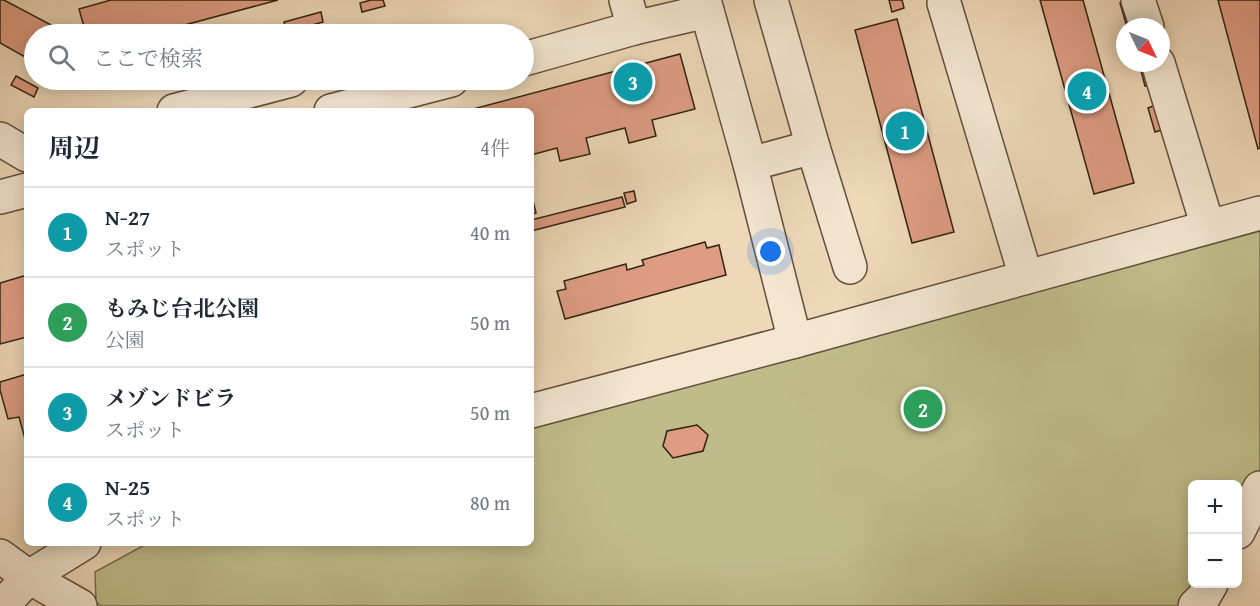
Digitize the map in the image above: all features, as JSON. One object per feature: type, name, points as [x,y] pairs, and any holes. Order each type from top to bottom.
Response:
[{"type":"street","points":[[771,0],[850,267]]},
{"type":"street","points":[[1138,0],[1144,18]]},
{"type":"street","points":[[944,3],[1026,277]]},
{"type":"street","points":[[534,55],[630,14],[706,5],[750,164],[795,341]]},
{"type":"street","points":[[1161,72],[1208,227]]},
{"type":"street","points":[[185,108],[253,90]]},
{"type":"street","points":[[342,108],[410,90]]},
{"type":"street","points":[[0,139],[24,153]]},
{"type":"street","points":[[750,164],[813,147]]},
{"type":"street","points":[[0,197],[24,191]]},
{"type":"street","points":[[534,410],[1260,213]]},
{"type":"street","points":[[1242,524],[1260,488]]},
{"type":"street","points":[[2,606],[29,577],[79,546]]},
{"type":"street","points":[[0,556],[29,577],[80,606]]},
{"type":"shaded area","points":[[1260,228],[1260,480],[1242,515],[1242,480],[1188,480],[1188,588],[1191,588],[1188,606],[102,606],[96,603],[95,572],[143,546],[534,546],[534,424]]},
{"type":"building","points":[[0,0],[49,24],[24,24],[24,56],[0,43]]},
{"type":"building","points":[[111,0],[278,0],[188,24],[83,24],[79,9]]},
{"type":"building","points":[[383,0],[385,6],[362,12],[360,3]]},
{"type":"building","points":[[889,0],[902,0],[904,8],[892,12]]},
{"type":"building","points":[[1040,0],[1083,0],[1134,183],[1094,194]]},
{"type":"building","points":[[1129,0],[1134,18],[1124,18],[1120,3]]},
{"type":"building","points":[[1218,0],[1260,0],[1260,148],[1258,149]]},
{"type":"building","points":[[321,12],[323,22],[285,24],[284,22]]},
{"type":"building","points":[[897,19],[954,232],[912,243],[855,30]]},
{"type":"building","points":[[680,54],[695,109],[652,120],[656,136],[629,143],[625,128],[586,138],[590,154],[560,161],[557,148],[534,154],[534,108],[477,108]]},
{"type":"building","points":[[1141,72],[1149,72],[1152,84],[1145,86]]},
{"type":"building","points":[[16,76],[24,80],[24,90],[37,90],[34,97],[11,85]]},
{"type":"building","points":[[1158,104],[1165,129],[1155,132],[1148,108]]},
{"type":"building","points":[[634,191],[636,201],[627,204],[624,193]]},
{"type":"building","points":[[622,197],[625,207],[534,230],[534,219]]},
{"type":"building","points":[[705,242],[707,248],[719,245],[726,275],[565,319],[557,291],[566,289],[564,281],[626,264],[627,270],[644,265],[642,260]]},
{"type":"building","points":[[24,276],[24,338],[0,344],[0,283]]},
{"type":"building","points":[[24,375],[24,435],[19,417],[8,419],[0,382]]},
{"type":"building","points":[[697,425],[708,435],[703,451],[673,458],[663,446],[667,431]]},
{"type":"place","name":"メゾンドビラ","points":[[633,82]]},
{"type":"place","name":"N-25","points":[[1087,91]]},
{"type":"place","name":"N-27","points":[[905,131]]},
{"type":"place","name":"もみじ台北公園","points":[[923,409]]}]
